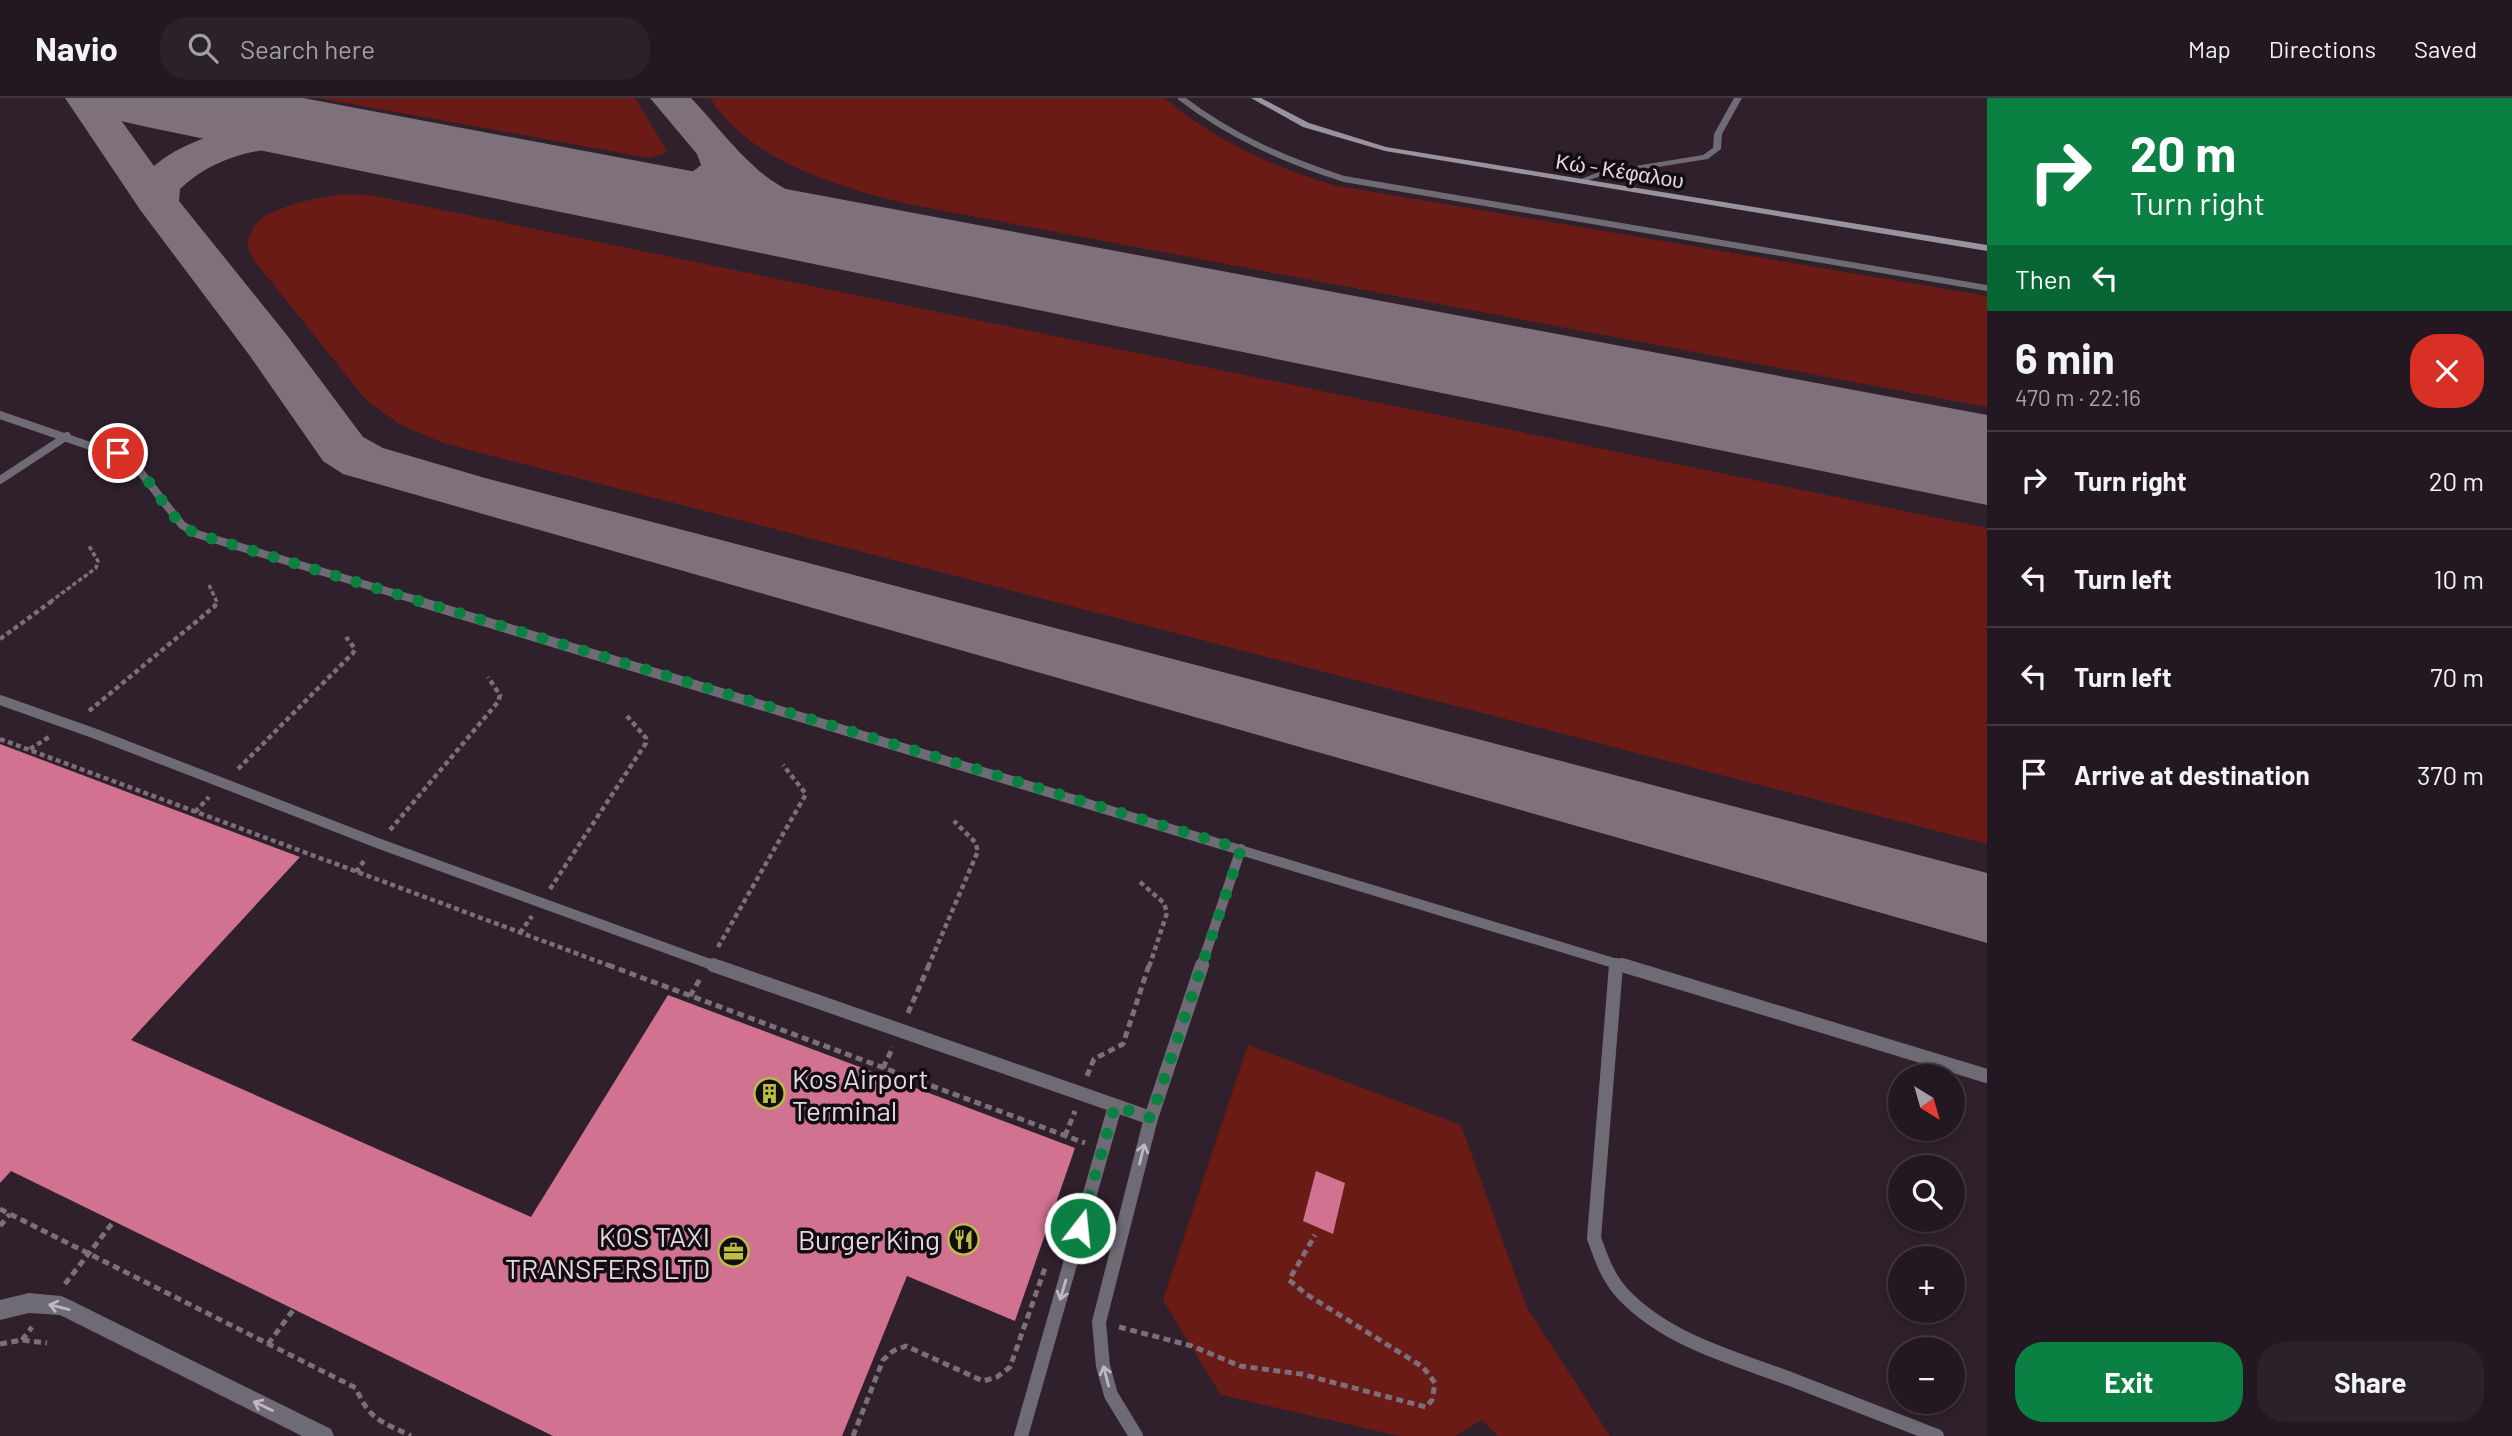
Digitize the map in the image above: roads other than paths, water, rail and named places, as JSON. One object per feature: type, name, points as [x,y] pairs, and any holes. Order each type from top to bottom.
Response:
[{"type":"main road","name":"Κώ - Κέφαλου","points":[[1255,98],[1306,125],[1366,144],[1423,157],[1987,248]]},
{"type":"street","points":[[1580,181],[1599,174],[1705,157],[1717,149],[1718,134],[1738,98]]},
{"type":"street","points":[[0,1310],[29,1303],[61,1306],[324,1436]]},
{"type":"lane","points":[[1181,98],[1212,121],[1258,145],[1289,160],[1344,179],[1987,288]]},
{"type":"lane","points":[[0,415],[131,460],[182,525],[197,534],[1987,1076]]},
{"type":"lane","points":[[0,480],[67,436]]},
{"type":"lane","points":[[0,701],[71,723],[378,844],[708,964],[1151,1118]]},
{"type":"lane","points":[[1136,1436],[1111,1395],[1103,1366],[1100,1322],[1151,1118],[1241,849]]},
{"type":"lane","points":[[1616,964],[1594,1238],[1599,1261],[1607,1276],[1639,1308],[1685,1339],[1937,1436]]},
{"type":"lane","points":[[1021,1436],[1096,1147],[1115,1106]]},
{"type":"place","name":"Kos Airport Terminal","points":[[769,1094]]},
{"type":"place","name":"Burger King","points":[[963,1239]]},
{"type":"place","name":"KOS TAXI TRANSFERS LTD","points":[[733,1252]]}]
